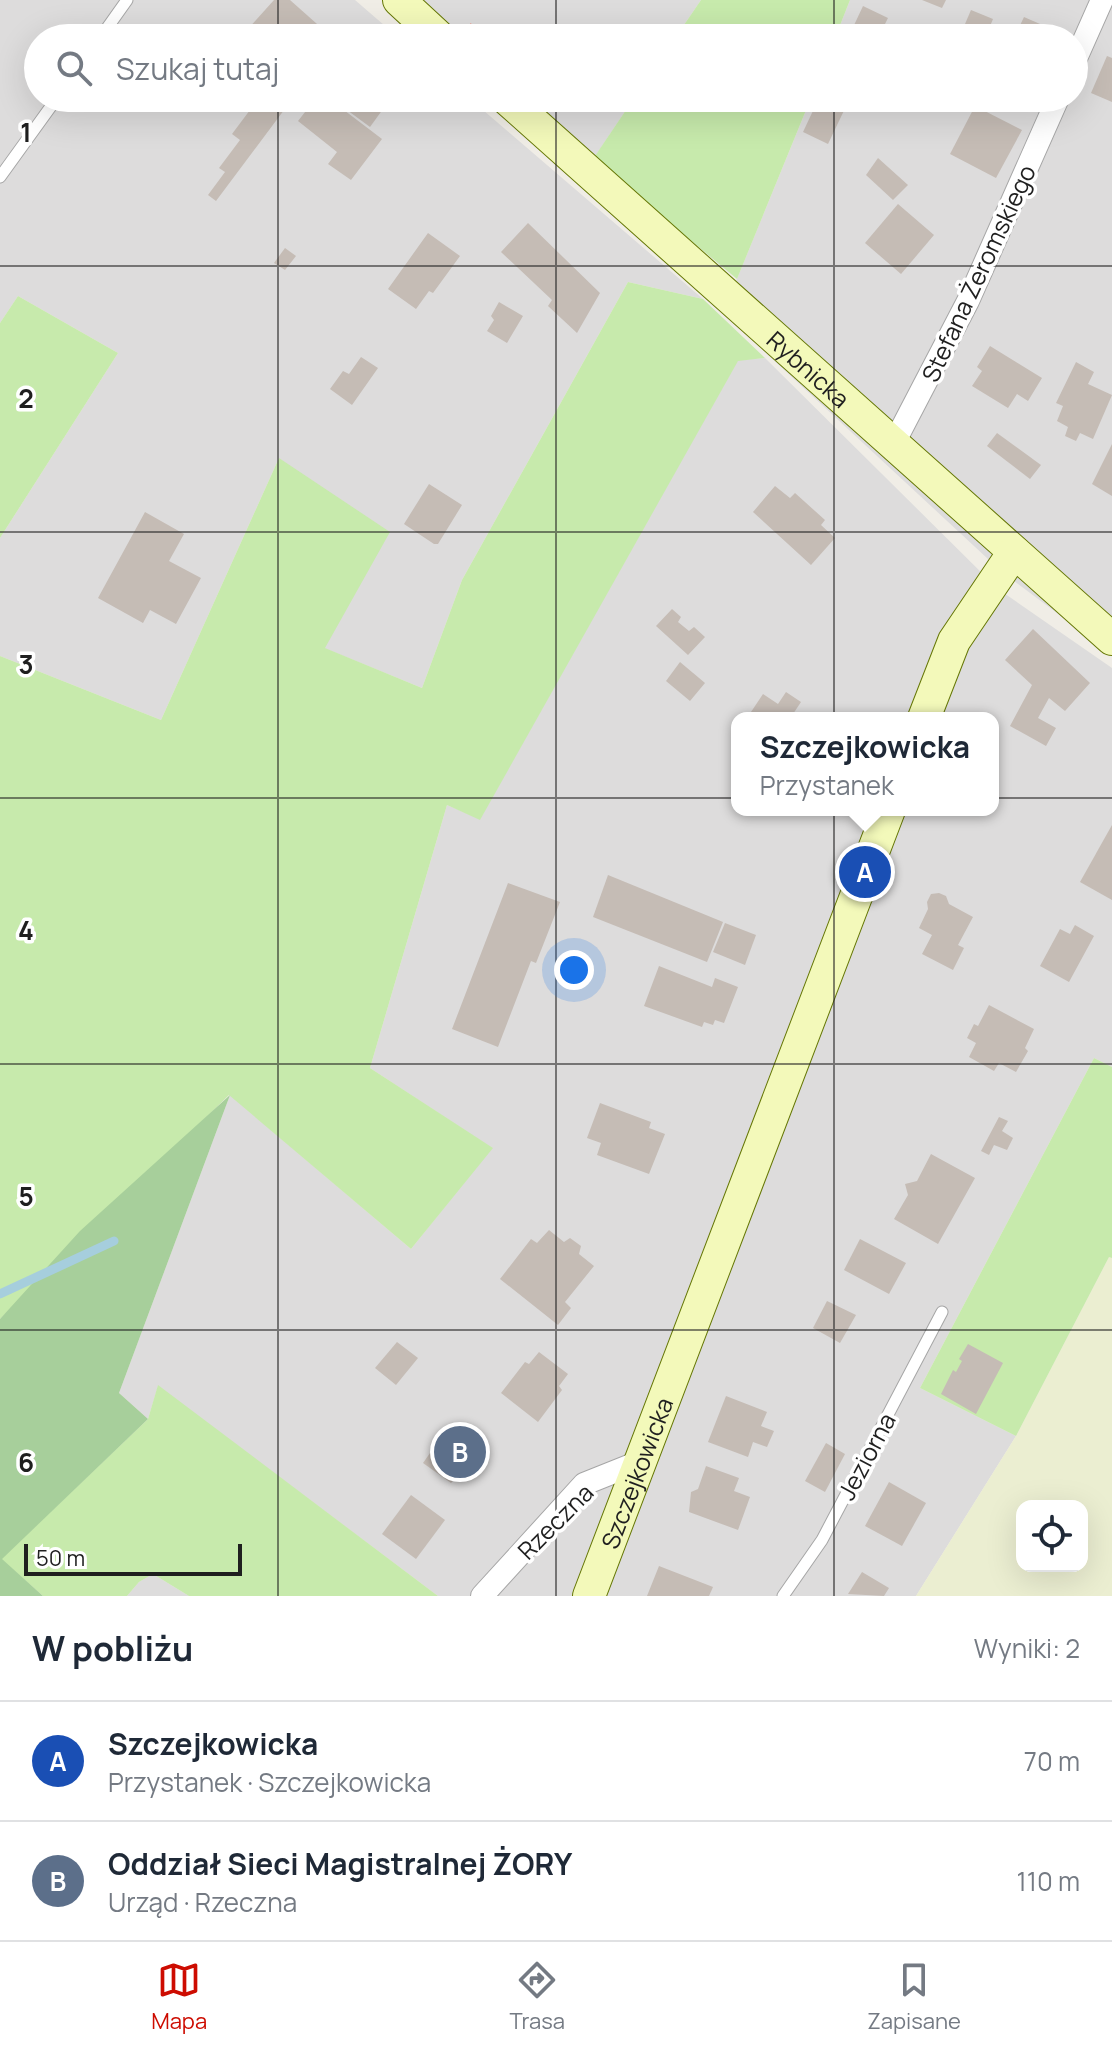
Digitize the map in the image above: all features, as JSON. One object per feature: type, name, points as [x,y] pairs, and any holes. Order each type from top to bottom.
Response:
[{"type":"street","points":[[399,0],[425,24]]},
{"type":"street","points":[[1088,32],[1102,0]]},
{"type":"street","name":"Rybnicka","points":[[522,112],[1112,639]]},
{"type":"street","name":"Stefana Żeromskiego","points":[[893,445],[968,301],[1052,112]]},
{"type":"street","points":[[926,712],[954,641],[1014,552]]},
{"type":"street","name":"Szczejkowicka","points":[[589,1596],[887,816]]},
{"type":"street","name":"Rzeczna","points":[[482,1596],[584,1484],[639,1462]]},
{"type":"lane","points":[[110,24],[127,0]]},
{"type":"lane","points":[[0,177],[47,112]]},
{"type":"lane","name":"Jeziorna","points":[[783,1596],[822,1540],[942,1312]]},
{"type":"shaded area","points":[[0,0],[355,0],[383,24],[24,24],[24,112],[485,112],[703,299],[628,282],[462,580],[422,688],[324,648],[279,458],[161,720],[0,656],[0,538],[118,353],[18,296],[0,323]]},
{"type":"shaded area","points":[[406,0],[701,0],[685,24],[430,24]]},
{"type":"shaded area","points":[[850,0],[1112,0],[1112,654],[1002,572],[723,313],[805,112],[1088,112],[1088,24],[841,24]]},
{"type":"shaded area","points":[[518,112],[625,112],[582,176]]},
{"type":"shaded area","points":[[765,358],[998,589],[1112,668],[1112,1067],[1094,1058],[920,1388],[1016,1436],[916,1596],[438,1596],[158,1386],[148,1419],[119,1393],[230,1095],[411,1249],[492,1148],[370,1068],[447,805],[480,819],[738,360]]},
{"type":"shaded area","points":[[153,1574],[189,1596],[127,1596],[139,1582]]},
{"type":"green space","points":[[701,0],[850,0],[841,24],[685,24]]},
{"type":"green space","points":[[625,112],[805,112],[737,279],[593,159]]},
{"type":"green space","points":[[628,282],[703,299],[765,358],[738,361],[480,820],[447,805],[370,1068],[493,1148],[411,1249],[229,1095],[0,1319],[0,656],[161,720],[279,458],[390,532],[325,648],[422,688],[462,580]]},
{"type":"green space","points":[[18,296],[118,353],[0,538],[0,323]]},
{"type":"green space","points":[[1094,1058],[1112,1067],[1112,1258],[1109,1257],[1016,1436],[920,1388]]},
{"type":"green space","points":[[230,1095],[119,1393],[148,1419],[2,1559],[43,1596],[0,1596],[0,1319],[80,1231]]},
{"type":"green space","points":[[1109,1257],[1112,1258],[1112,1596],[916,1596],[1016,1436]]},
{"type":"green space","points":[[158,1385],[438,1596],[189,1596],[153,1574],[139,1582],[127,1596],[43,1596],[1,1559],[148,1419]]},
{"type":"building","points":[[274,0],[290,0],[317,24],[252,24]]},
{"type":"building","points":[[922,0],[946,0],[942,8]]},
{"type":"building","points":[[863,6],[888,18],[885,24],[855,24]]},
{"type":"building","points":[[971,10],[993,19],[991,24],[965,24]]},
{"type":"building","points":[[1024,17],[1040,24],[1021,24]]},
{"type":"building","points":[[1107,56],[1112,58],[1112,102],[1091,93]]},
{"type":"building","points":[[248,112],[283,112],[216,201],[208,195],[225,172],[219,168],[240,140],[232,134]]},
{"type":"building","points":[[305,112],[346,112],[382,139],[351,180],[328,164],[337,152],[298,121]]},
{"type":"building","points":[[350,112],[381,112],[370,127]]},
{"type":"building","points":[[812,112],[843,112],[828,144],[803,132]]},
{"type":"building","points":[[972,112],[987,112],[1022,130],[996,178],[950,154]]},
{"type":"building","points":[[878,158],[908,185],[893,200],[866,175]]},
{"type":"building","points":[[898,204],[934,235],[901,274],[865,243]]},
{"type":"building","points":[[528,223],[600,293],[577,333],[548,306],[552,300],[501,252]]},
{"type":"building","points":[[428,233],[460,256],[433,293],[429,291],[416,309],[388,289]]},
{"type":"building","points":[[285,248],[296,256],[285,270],[274,263]]},
{"type":"building","points":[[499,302],[523,316],[507,343],[487,331]]},
{"type":"building","points":[[990,346],[1042,378],[1028,401],[1017,394],[1008,408],[972,386],[982,371],[977,367]]},
{"type":"building","points":[[361,357],[378,368],[352,405],[330,389],[343,371],[349,374]]},
{"type":"building","points":[[1076,362],[1094,372],[1088,384],[1112,395],[1093,439],[1080,433],[1076,441],[1065,436],[1068,427],[1057,421],[1063,406],[1056,403]]},
{"type":"building","points":[[997,433],[1041,465],[1030,479],[987,446]]},
{"type":"building","points":[[1112,444],[1112,496],[1092,484]]},
{"type":"building","points":[[429,484],[462,505],[438,544],[404,524]]},
{"type":"building","points":[[775,486],[790,498],[795,493],[825,520],[821,525],[835,538],[811,565],[753,512]]},
{"type":"building","points":[[145,512],[184,534],[169,561],[201,578],[176,624],[150,610],[143,623],[98,598]]},
{"type":"building","points":[[672,609],[681,617],[678,622],[689,631],[694,627],[705,637],[688,655],[656,626]]},
{"type":"building","points":[[1033,629],[1090,683],[1065,711],[1049,698],[1038,718],[1056,728],[1046,746],[1010,726],[1032,685],[1005,660]]},
{"type":"building","points":[[680,662],[705,683],[690,701],[666,681]]},
{"type":"building","points":[[786,692],[801,702],[794,712],[751,712],[763,694],[778,704]]},
{"type":"building","points":[[1112,825],[1112,900],[1080,882]]},
{"type":"building","points":[[608,875],[723,922],[707,962],[593,917]]},
{"type":"building","points":[[508,883],[560,902],[536,963],[531,961],[498,1047],[452,1029]]},
{"type":"building","points":[[931,894],[946,896],[949,904],[973,917],[958,945],[964,948],[953,970],[922,954],[932,935],[919,928]]},
{"type":"building","points":[[725,923],[756,935],[745,965],[713,952]]},
{"type":"building","points":[[1075,925],[1094,936],[1069,982],[1040,966],[1060,929],[1070,934]]},
{"type":"building","points":[[659,966],[712,987],[715,978],[738,987],[724,1023],[715,1020],[713,1025],[704,1022],[702,1027],[644,1006]]},
{"type":"building","points":[[989,1005],[1034,1029],[1025,1048],[1028,1051],[1016,1072],[999,1063],[994,1071],[969,1057],[976,1043],[967,1038],[974,1024],[978,1026]]},
{"type":"building","points":[[600,1103],[651,1122],[649,1128],[665,1134],[649,1174],[597,1155],[601,1143],[587,1138]]},
{"type":"building","points":[[999,1117],[1008,1121],[1002,1131],[1013,1138],[1007,1150],[994,1145],[989,1155],[981,1151]]},
{"type":"building","points":[[931,1154],[975,1178],[938,1244],[894,1219],[908,1195],[905,1184],[917,1181]]},
{"type":"building","points":[[549,1230],[564,1242],[570,1238],[581,1246],[579,1254],[594,1266],[565,1302],[571,1308],[558,1325],[500,1279],[531,1239],[537,1243]]},
{"type":"building","points":[[860,1239],[906,1263],[889,1294],[844,1270]]},
{"type":"building","points":[[827,1301],[856,1315],[840,1343],[813,1328]]},
{"type":"building","points":[[397,1342],[418,1358],[396,1385],[375,1368]]},
{"type":"building","points":[[968,1344],[1003,1363],[976,1414],[941,1394],[953,1370],[956,1372],[962,1361],[959,1359]]},
{"type":"building","points":[[539,1352],[568,1374],[559,1386],[562,1390],[538,1422],[501,1393],[525,1362],[529,1364]]},
{"type":"building","points":[[726,1396],[767,1412],[761,1426],[774,1431],[767,1447],[753,1442],[748,1457],[708,1442]]},
{"type":"building","points":[[447,1429],[477,1453],[451,1483],[423,1463]]},
{"type":"building","points":[[826,1443],[845,1454],[825,1492],[805,1481]]},
{"type":"building","points":[[706,1466],[739,1478],[734,1491],[750,1497],[738,1530],[689,1512],[691,1492],[698,1489]]},
{"type":"building","points":[[889,1482],[926,1503],[902,1546],[865,1526]]},
{"type":"building","points":[[411,1495],[445,1520],[416,1559],[382,1534]]},
{"type":"building","points":[[659,1566],[713,1587],[709,1596],[647,1596]]},
{"type":"building","points":[[862,1572],[889,1588],[884,1596],[848,1594]]},
{"type":"waterway","points":[[0,1294],[114,1241]]},
{"type":"place","name":"Szczejkowicka","points":[[865,872]]},
{"type":"place","name":"Oddział Sieci Magistralnej ŻORY","points":[[460,1452]]}]
